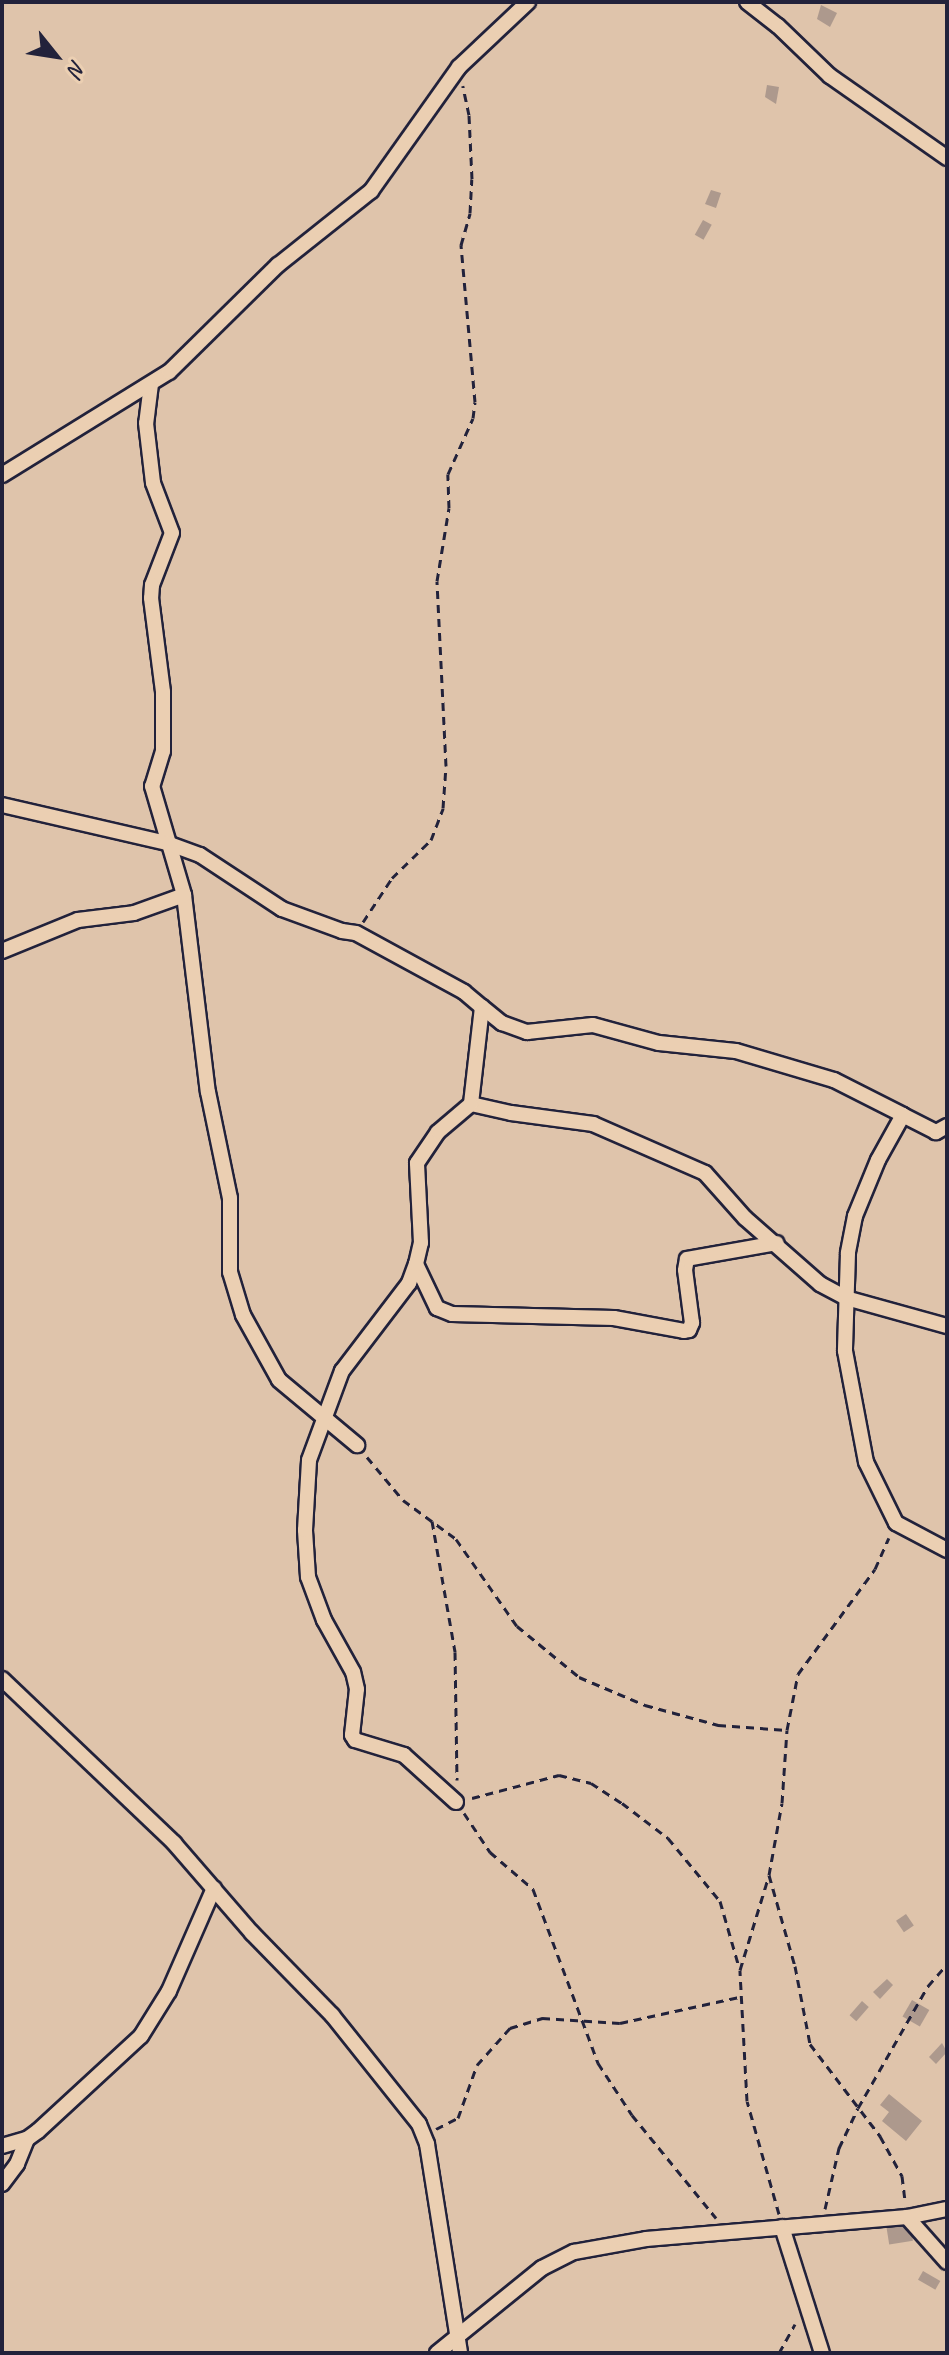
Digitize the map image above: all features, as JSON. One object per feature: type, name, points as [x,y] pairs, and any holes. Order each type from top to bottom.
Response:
[{"type":"street","points":[[2,475],[169,372],[278,265],[371,191],[459,67],[528,2]]},
{"type":"street","points":[[747,2],[778,26],[830,76],[947,158]]},
{"type":"street","points":[[151,384],[146,423],[153,483],[172,533],[152,585],[163,692],[163,751],[152,786],[184,895],[208,1092],[230,1198],[230,1272],[237,1301],[279,1380],[294,1397],[357,1445]]},
{"type":"street","points":[[2,805],[167,843],[200,855],[282,909],[342,931],[356,933],[464,992],[502,1023],[527,1032],[593,1025],[659,1043],[736,1051],[834,1080],[936,1132],[947,1126]]},
{"type":"street","points":[[2,951],[78,920],[134,913],[184,895]]},
{"type":"street","points":[[456,1802],[404,1755],[355,1740],[352,1735],[358,1699],[353,1672],[324,1620],[306,1564],[309,1460],[342,1371],[409,1283],[421,1243],[417,1163],[438,1132],[471,1104],[482,1007]]},
{"type":"street","points":[[471,1104],[511,1113],[593,1124],[705,1173],[745,1218],[820,1284],[846,1298],[947,1326]]},
{"type":"street","points":[[903,1115],[878,1160],[855,1216],[848,1253],[845,1351],[866,1462],[896,1523],[947,1550]]},
{"type":"street","points":[[416,1264],[437,1308],[452,1314],[614,1318],[684,1331],[689,1330],[692,1323],[685,1270],[687,1259],[777,1243]]},
{"type":"street","points":[[2,1679],[149,1816],[332,2015],[425,2135],[455,2338],[460,2353]]},
{"type":"street","points":[[2,2184],[17,2164],[27,2139],[141,2036],[169,1991],[214,1888]]},
{"type":"street","points":[[2,2146],[27,2139]]},
{"type":"street","points":[[437,2353],[542,2268],[565,2256],[646,2239],[727,2229],[822,2225],[907,2217],[947,2209]]},
{"type":"street","points":[[907,2217],[947,2262]]},
{"type":"street","points":[[782,2227],[822,2353]]},
{"type":"path","points":[[356,933],[392,878],[431,840],[443,808],[446,766],[437,581],[449,508],[448,474],[473,418],[475,402],[461,245],[470,213],[469,115],[459,67]]},
{"type":"path","points":[[357,1445],[403,1500],[456,1539],[517,1626],[579,1677],[645,1705],[718,1725],[787,1730]]},
{"type":"path","points":[[432,1521],[455,1652],[456,1802],[490,1852],[533,1889],[598,2063],[632,2115],[727,2229]]},
{"type":"path","points":[[782,2227],[747,2101],[739,1997],[740,1970],[769,1875],[782,1803],[787,1730],[798,1674],[875,1569],[896,1523]]},
{"type":"path","points":[[456,1802],[559,1775],[591,1783],[668,1838],[720,1901],[740,1970]]},
{"type":"path","points":[[769,1875],[795,1966],[810,2044],[880,2136],[902,2176],[907,2217]]},
{"type":"path","points":[[822,2225],[839,2148],[858,2108],[928,1986],[947,1964]]},
{"type":"path","points":[[425,2135],[458,2118],[477,2065],[510,2028],[542,2018],[620,2023],[739,1997]]},
{"type":"path","points":[[779,2353],[807,2304]]},
{"type":"building","points":[[821,5],[837,13],[830,27],[817,19]]},
{"type":"building","points":[[767,85],[779,87],[776,104],[765,97]]},
{"type":"building","points":[[711,190],[721,193],[716,208],[705,204]]},
{"type":"building","points":[[703,220],[712,225],[704,240],[695,235]]},
{"type":"building","points":[[906,1914],[914,1926],[904,1932],[896,1921]]},
{"type":"building","points":[[887,1979],[893,1985],[880,1999],[873,1992]]},
{"type":"building","points":[[912,2000],[929,2010],[920,2026],[903,2016]]},
{"type":"building","points":[[862,2001],[869,2007],[856,2021],[850,2015]]},
{"type":"building","points":[[942,2043],[947,2052],[936,2064],[929,2057]]},
{"type":"building","points":[[889,2094],[922,2121],[906,2141],[882,2121],[889,2112],[880,2105]]},
{"type":"building","points":[[909,2216],[913,2241],[889,2244],[885,2220]]},
{"type":"building","points":[[923,2271],[940,2281],[935,2290],[918,2280]]}]
